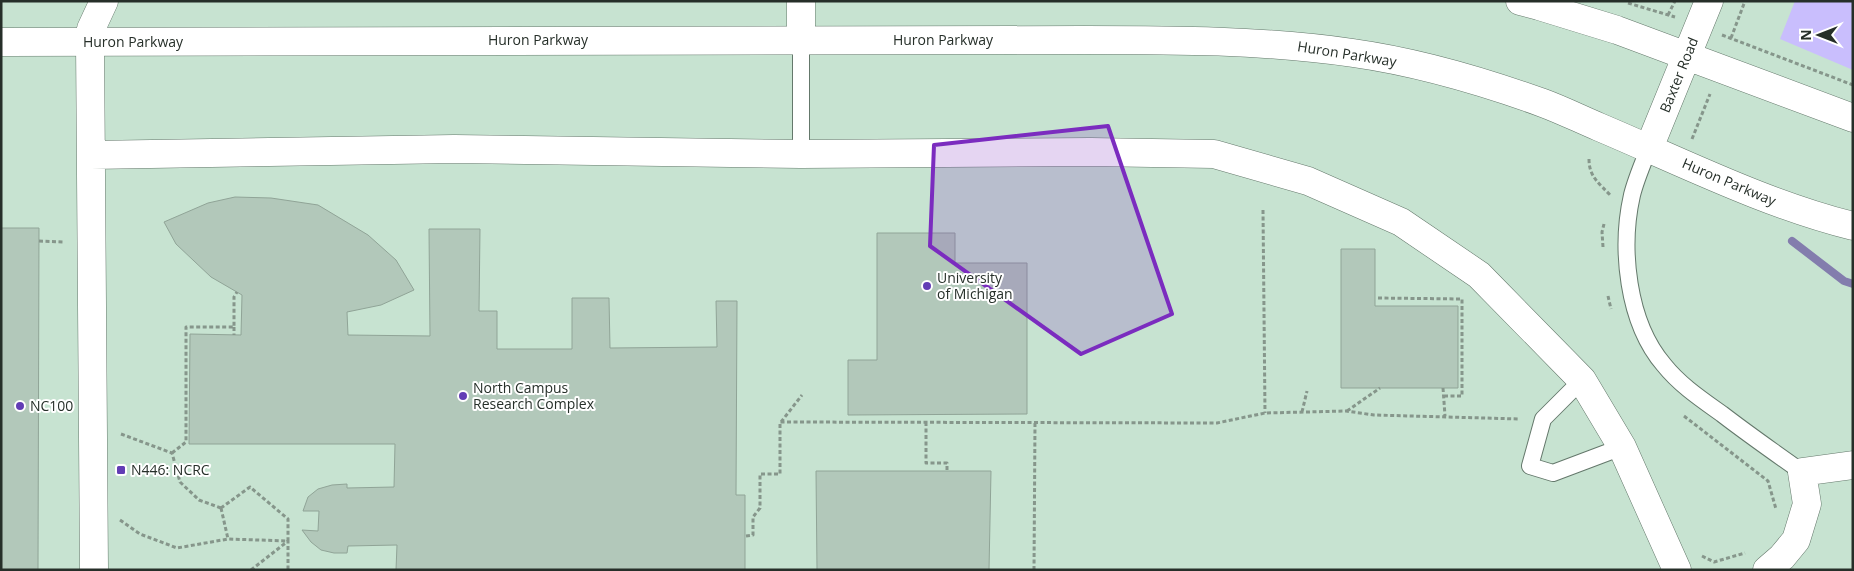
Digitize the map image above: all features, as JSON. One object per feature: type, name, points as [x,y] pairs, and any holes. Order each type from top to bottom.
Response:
[{"type":"street","points":[[94,570],[90,42],[91,29],[104,1]]},
{"type":"street","points":[[800,40],[801,1]]},
{"type":"street","points":[[1520,1],[1617,30],[1853,118]]},
{"type":"street","name":"Baxter Road","points":[[1649,148],[1709,1]]},
{"type":"street","name":"Huron Parkway","points":[[1,42],[800,40],[1224,41],[1287,45],[1354,53],[1439,71],[1502,89],[1545,104],[1784,205],[1853,226]]},
{"type":"street","points":[[91,156],[454,149],[800,154],[1082,152],[1214,154],[1298,178],[1401,222],[1479,275],[1582,380],[1622,447],[1677,570]]},
{"type":"street","points":[[1767,570],[1782,557],[1796,540],[1807,504],[1802,472],[1853,465]]},
{"type":"lane","points":[[800,40],[800,154]]},
{"type":"lane","points":[[1649,148],[1632,195],[1628,221],[1628,266],[1633,304],[1648,340],[1662,364],[1685,387],[1802,472]]},
{"type":"lane","points":[[1582,380],[1543,419],[1530,466],[1553,473],[1622,447]]},
{"type":"path","points":[[1622,1],[1675,17]]},
{"type":"path","points":[[1668,15],[1675,1]]},
{"type":"path","points":[[1731,38],[1745,1]]},
{"type":"path","points":[[1721,35],[1853,85]]},
{"type":"path","points":[[1691,142],[1711,92]]},
{"type":"path","points":[[1263,210],[1264,413]]},
{"type":"path","points":[[39,241],[64,242]]},
{"type":"path","points":[[234,335],[234,298],[237,292]]},
{"type":"path","points":[[1378,298],[1462,299],[1462,396],[1444,396]]},
{"type":"path","points":[[172,453],[186,442],[186,328],[234,327]]},
{"type":"path","points":[[1346,411],[1380,388]]},
{"type":"path","points":[[1444,388],[1445,416]]},
{"type":"path","points":[[1302,412],[1307,391]]},
{"type":"path","points":[[746,536],[754,536],[754,517],[760,508],[760,474],[780,474],[780,422],[802,395]]},
{"type":"path","points":[[780,422],[1217,423],[1264,413],[1346,411],[1374,415],[1543,419]]},
{"type":"path","points":[[926,422],[926,463],[947,463],[947,472]]},
{"type":"path","points":[[1034,570],[1035,422]]},
{"type":"path","points":[[120,434],[172,453]]},
{"type":"path","points":[[172,453],[180,482],[198,500],[221,508]]},
{"type":"path","points":[[221,508],[250,487],[288,520],[288,570]]},
{"type":"path","points":[[221,508],[228,539]]},
{"type":"path","points":[[116,516],[140,534],[176,548],[228,539],[288,541]]},
{"type":"path","points":[[251,570],[288,541]]},
{"type":"highlighted area","points":[[1108,126],[1172,314],[1081,354],[930,246],[934,145]]},
{"type":"shaded area","name":"University of Michigan","points":[[1,1],[1853,1],[1853,570],[1,570]]},
{"type":"shaded area","points":[[1795,1],[1853,1],[1853,70],[1780,39]]},
{"type":"building","name":"North Campus Research Complex","points":[[235,197],[271,198],[318,205],[368,235],[396,260],[414,290],[381,305],[347,312],[348,335],[430,336],[429,229],[480,229],[479,311],[497,311],[497,349],[572,349],[572,298],[609,298],[610,348],[717,347],[716,301],[737,301],[736,495],[745,495],[745,570],[396,570],[397,545],[348,546],[347,553],[321,550],[311,542],[302,530],[318,531],[319,511],[303,511],[308,497],[318,489],[332,485],[347,484],[347,488],[394,487],[395,444],[189,444],[190,334],[241,335],[242,295],[211,277],[176,244],[164,222],[208,203]]},
{"type":"building","name":"NC100","points":[[1,228],[39,228],[38,570],[1,570]]},
{"type":"building","points":[[877,233],[955,233],[955,263],[1027,263],[1027,414],[848,415],[848,360],[877,360]]},
{"type":"building","points":[[1341,249],[1375,249],[1375,306],[1458,306],[1458,388],[1341,388]]},
{"type":"building","points":[[816,471],[991,471],[989,570],[817,570]]},
{"type":"waterway","points":[[1792,241],[1844,281],[1853,284]]},
{"type":"place","name":"University of Michigan","points":[[927,286]]},
{"type":"place","name":"North Campus Research Complex","points":[[463,396]]},
{"type":"place","name":"NC100","points":[[20,406]]},
{"type":"place","name":"N446: NCRC","points":[[121,470]]}]
